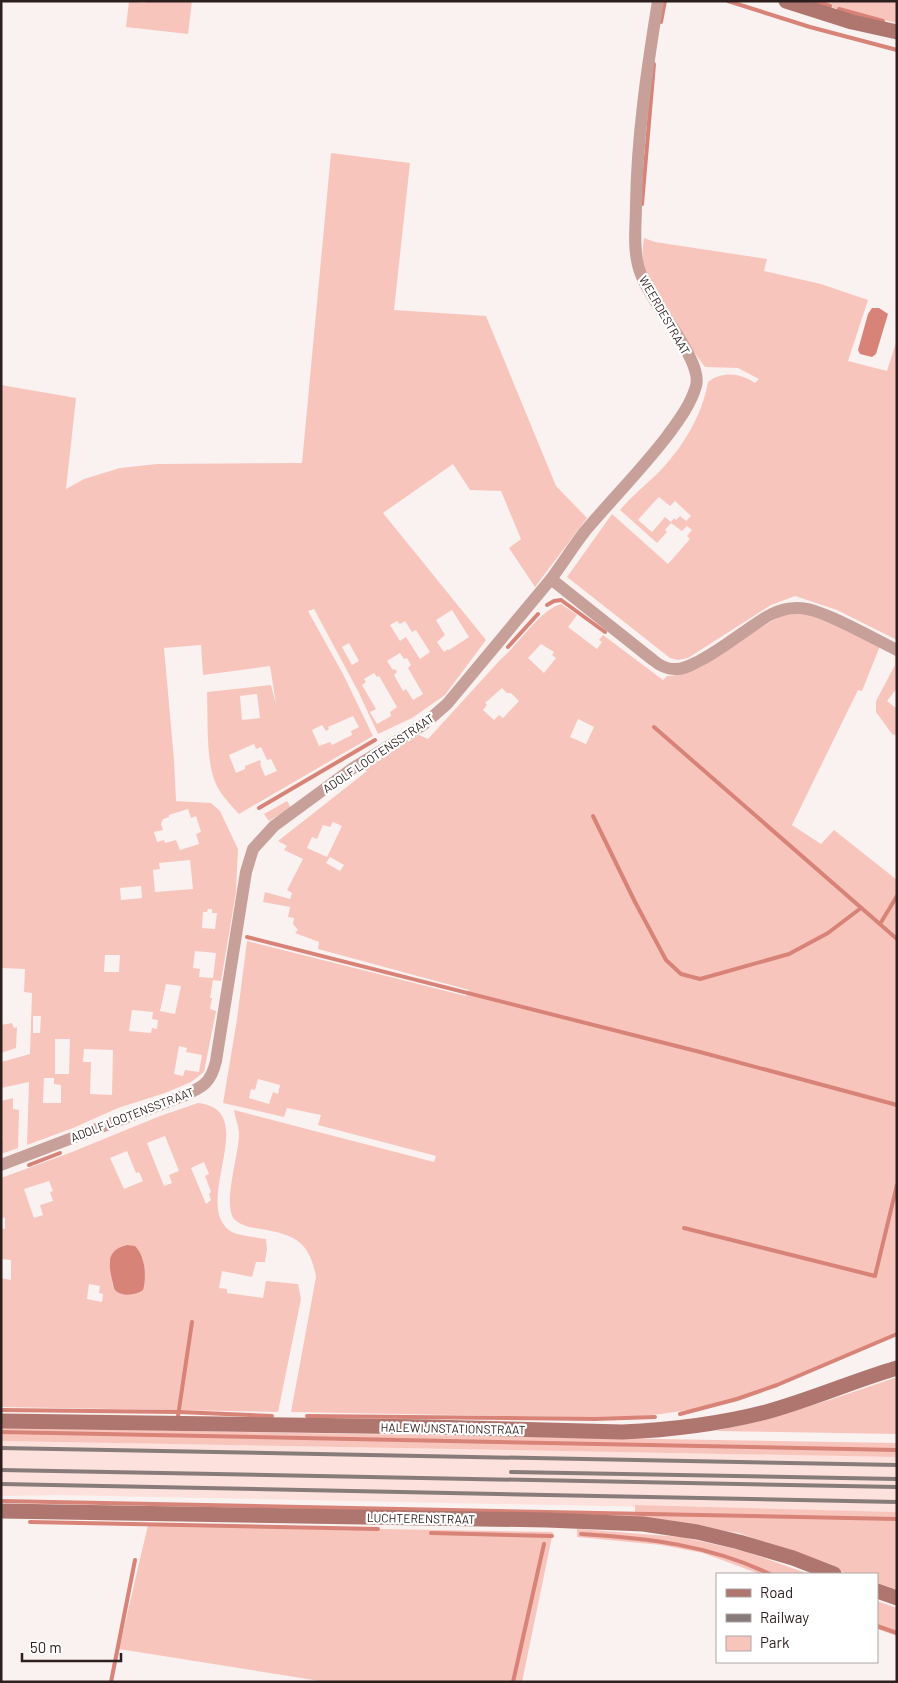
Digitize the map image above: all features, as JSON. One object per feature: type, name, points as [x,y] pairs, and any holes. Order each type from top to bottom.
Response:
[{"type":"street","name":"WEERDESTRAAT","points":[[551,579],[585,532],[650,458],[676,424],[686,408],[697,383],[693,364],[644,284],[638,268],[635,251],[636,184],[646,78],[658,1]]},
{"type":"street","points":[[786,1],[852,22],[897,32]]},
{"type":"street","points":[[551,579],[663,667],[673,669],[685,668],[706,657],[763,617],[784,609],[799,608],[811,610],[897,650]]},
{"type":"street","name":"ADOLF LOOTENSSTRAAT","points":[[1,1165],[183,1096],[208,1082],[216,1061],[246,872],[253,849],[274,826],[353,768],[423,725],[447,704],[551,579]]},
{"type":"street","name":"HALEWIJNSTATIONSTRAAT","points":[[1,1421],[650,1431],[717,1422],[767,1411],[897,1368]]},
{"type":"street","name":"LUCHTERENSTRAAT","points":[[1,1511],[634,1523],[664,1526],[719,1537],[760,1548],[831,1573]]},
{"type":"street","points":[[878,1591],[897,1598]]},
{"type":"shaded area","points":[[872,308],[879,308],[888,314],[876,354],[872,357],[860,354],[858,350],[868,314]]},
{"type":"shaded area","points":[[127,1245],[135,1246],[138,1250],[143,1261],[145,1273],[143,1290],[130,1295],[119,1293],[115,1290],[110,1268],[112,1254],[120,1247]]},
{"type":"shaded area","points":[[1,1441],[897,1457],[897,1512],[60,1495],[1,1496]]},
{"type":"green space","points":[[129,1],[146,3],[146,1],[192,1],[188,34],[126,27]]},
{"type":"green space","points":[[813,1],[897,1],[897,23],[840,10]]},
{"type":"green space","points":[[331,153],[410,163],[394,310],[486,316],[556,486],[587,518],[535,587],[509,548],[521,539],[501,491],[470,490],[453,464],[383,513],[486,640],[445,695],[412,718],[378,734],[358,691],[314,609],[308,611],[343,674],[373,736],[239,814],[218,789],[211,770],[207,692],[271,685],[276,704],[270,666],[203,675],[201,645],[164,648],[176,801],[211,803],[220,811],[238,849],[236,892],[221,981],[213,980],[210,998],[212,998],[210,1009],[216,1011],[204,1072],[191,1082],[165,1093],[118,1108],[73,1128],[27,1145],[29,1082],[1,1088],[1,1062],[30,1054],[32,993],[24,992],[25,969],[1,968],[1,385],[76,398],[66,489],[84,479],[120,468],[157,464],[302,463]],"holes":[[[452,610],[469,637],[444,652],[437,642],[445,635],[436,620]],[[397,621],[400,624],[405,621],[412,632],[416,630],[430,652],[420,659],[406,637],[400,641],[390,625]],[[349,643],[359,661],[352,665],[342,647]],[[400,653],[404,659],[407,658],[411,665],[408,668],[423,694],[413,700],[406,689],[403,691],[394,675],[397,672],[395,669],[393,670],[387,661]],[[374,673],[377,677],[379,676],[397,707],[390,712],[391,716],[377,724],[370,712],[376,709],[362,685],[366,682],[364,679]],[[257,694],[260,718],[242,720],[240,696]],[[353,716],[359,727],[351,731],[352,735],[332,745],[330,742],[319,746],[312,730],[322,725],[326,731],[329,729],[328,727]],[[254,744],[256,749],[261,747],[267,760],[271,759],[277,771],[265,776],[260,760],[245,766],[245,769],[236,773],[229,755]],[[188,809],[191,818],[196,816],[201,832],[196,834],[199,844],[180,850],[176,840],[165,843],[164,840],[157,842],[154,832],[163,830],[161,824],[163,819]],[[190,860],[193,889],[155,892],[153,870],[160,869],[159,863]],[[141,886],[142,898],[121,900],[120,888]],[[208,909],[212,909],[212,913],[217,913],[215,929],[202,928],[203,912],[207,912]],[[195,951],[216,953],[213,978],[199,977],[200,969],[193,968]],[[105,955],[120,955],[119,972],[104,972]],[[166,984],[181,986],[175,1014],[160,1011]],[[132,1010],[153,1012],[152,1019],[158,1020],[157,1029],[152,1028],[151,1033],[129,1031]],[[33,1016],[41,1016],[40,1033],[33,1033]],[[55,1039],[70,1039],[69,1074],[55,1074]],[[179,1046],[187,1048],[186,1052],[202,1055],[199,1072],[185,1070],[183,1076],[174,1074]],[[84,1049],[113,1050],[112,1095],[90,1094],[91,1062],[83,1062]],[[44,1078],[54,1078],[54,1084],[61,1085],[61,1103],[43,1103]]]},
{"type":"green space","points":[[644,238],[655,242],[767,259],[764,271],[821,284],[868,300],[848,361],[887,371],[897,339],[897,640],[837,610],[795,596],[771,605],[688,658],[678,660],[670,658],[567,577],[612,514],[668,564],[690,539],[687,536],[692,530],[687,526],[682,531],[671,523],[665,530],[667,532],[657,543],[620,510],[656,475],[682,444],[696,420],[708,382],[714,378],[726,375],[737,375],[755,383],[759,379],[738,368],[705,367],[668,316],[652,288],[643,261]],"holes":[[[659,497],[670,506],[675,501],[691,516],[686,521],[680,516],[676,520],[674,518],[671,522],[665,517],[652,532],[638,520]]]},
{"type":"green space","points":[[561,604],[577,615],[568,627],[597,649],[602,642],[599,640],[603,635],[663,680],[667,676],[679,675],[782,615],[803,613],[880,646],[862,691],[858,690],[792,825],[821,844],[834,830],[897,880],[897,1334],[879,1340],[801,1376],[756,1394],[720,1404],[663,1414],[625,1418],[291,1412],[316,1277],[308,1253],[296,1240],[278,1233],[246,1226],[234,1219],[230,1202],[239,1132],[234,1110],[434,1162],[436,1156],[318,1125],[321,1115],[287,1108],[284,1117],[223,1103],[237,1019],[247,941],[466,996],[469,990],[318,949],[319,942],[295,933],[298,930],[293,924],[294,918],[288,917],[290,907],[263,902],[265,892],[290,899],[292,893],[287,890],[303,859],[284,850],[287,846],[278,841],[367,771],[362,769],[419,735],[428,739],[537,620]],"holes":[[[541,644],[554,652],[552,655],[556,658],[544,673],[528,658]],[[502,688],[519,701],[503,718],[499,715],[494,720],[483,710],[487,705],[485,703]],[[578,719],[594,727],[586,744],[570,737]],[[333,822],[342,826],[327,857],[307,848],[312,837],[317,839],[323,825],[330,827]],[[330,857],[344,865],[340,871],[326,863]],[[258,1079],[280,1085],[278,1094],[273,1092],[269,1104],[249,1098],[251,1089],[255,1090]]]},
{"type":"green space","points":[[895,654],[897,655],[897,688],[887,701],[897,709],[897,736],[892,734],[876,712],[876,701],[895,665]]},
{"type":"green space","points":[[287,801],[291,808],[269,821],[264,814]]},
{"type":"green space","points":[[12,1023],[14,1028],[17,1027],[16,1048],[1,1053],[1,1025]]},
{"type":"green space","points":[[13,1098],[13,1109],[19,1110],[18,1148],[1,1154],[1,1138],[3,1137],[1,1132],[1,1101]]},
{"type":"green space","points":[[198,1103],[216,1109],[225,1122],[226,1139],[218,1199],[220,1217],[232,1232],[266,1239],[265,1262],[256,1262],[252,1277],[222,1271],[219,1288],[227,1289],[227,1293],[263,1298],[266,1281],[298,1284],[301,1299],[278,1412],[1,1407],[1,1278],[11,1280],[11,1260],[1,1259],[2,1229],[5,1229],[5,1218],[1,1217],[1,1178],[72,1152],[160,1116]],"holes":[[[165,1136],[179,1171],[169,1175],[172,1183],[164,1186],[147,1143]],[[127,1151],[136,1173],[139,1172],[143,1181],[124,1189],[110,1158]],[[204,1162],[209,1174],[205,1176],[211,1192],[209,1194],[211,1200],[206,1204],[191,1168]],[[49,1181],[53,1191],[50,1192],[53,1201],[40,1205],[43,1215],[34,1218],[24,1189]],[[143,1259],[144,1284],[113,1287],[109,1261]],[[89,1284],[100,1286],[99,1293],[103,1294],[102,1302],[87,1299]]]},
{"type":"green space","points":[[897,1377],[897,1434],[715,1431],[807,1407]]},
{"type":"green space","points":[[1,1428],[897,1443],[897,1457],[1,1441]]},
{"type":"green space","points":[[635,1505],[897,1512],[897,1591],[878,1584],[878,1573],[845,1573],[739,1533],[635,1518]]},
{"type":"green space","points":[[148,1525],[553,1532],[522,1682],[326,1682],[119,1649]]},
{"type":"green space","points":[[577,1529],[682,1537],[744,1551],[806,1573],[757,1573],[703,1553],[661,1545],[577,1537]]},
{"type":"green space","points":[[878,1601],[897,1608],[897,1636],[878,1629]]},
{"type":"waterway","points":[[661,22],[665,1]]},
{"type":"waterway","points":[[728,1],[810,27],[897,50]]},
{"type":"waterway","points":[[816,1],[830,6]]},
{"type":"waterway","points":[[839,9],[883,21]]},
{"type":"waterway","points":[[642,204],[654,64]]},
{"type":"waterway","points":[[547,605],[561,600],[605,632]]},
{"type":"waterway","points":[[508,647],[538,614]]},
{"type":"waterway","points":[[654,727],[897,939]]},
{"type":"waterway","points":[[259,808],[375,740]]},
{"type":"waterway","points":[[593,816],[666,960],[681,974],[700,979],[789,954],[828,933],[861,908]]},
{"type":"waterway","points":[[880,924],[897,896]]},
{"type":"waterway","points":[[247,937],[700,1052],[897,1105]]},
{"type":"waterway","points":[[29,1165],[60,1153]]},
{"type":"waterway","points":[[684,1228],[875,1276],[897,1185]]},
{"type":"waterway","points":[[178,1416],[192,1322]]},
{"type":"waterway","points":[[680,1414],[737,1399],[777,1385],[897,1334]]},
{"type":"waterway","points":[[1,1410],[179,1412],[272,1416]]},
{"type":"waterway","points":[[307,1416],[595,1419],[655,1417]]},
{"type":"waterway","points":[[1,1432],[897,1450]]},
{"type":"waterway","points":[[1,1501],[897,1519]]},
{"type":"waterway","points":[[30,1522],[378,1529]]},
{"type":"waterway","points":[[431,1533],[552,1536]]},
{"type":"waterway","points":[[581,1534],[630,1538],[678,1545],[724,1556],[768,1573]]},
{"type":"waterway","points":[[513,1682],[544,1544]]},
{"type":"waterway","points":[[111,1682],[135,1560]]},
{"type":"waterway","points":[[878,1626],[897,1633]]},
{"type":"railway","points":[[1,1448],[897,1465]]},
{"type":"railway","points":[[1,1470],[897,1487]]},
{"type":"railway","points":[[511,1472],[897,1479]]},
{"type":"railway","points":[[1,1484],[897,1502]]}]
